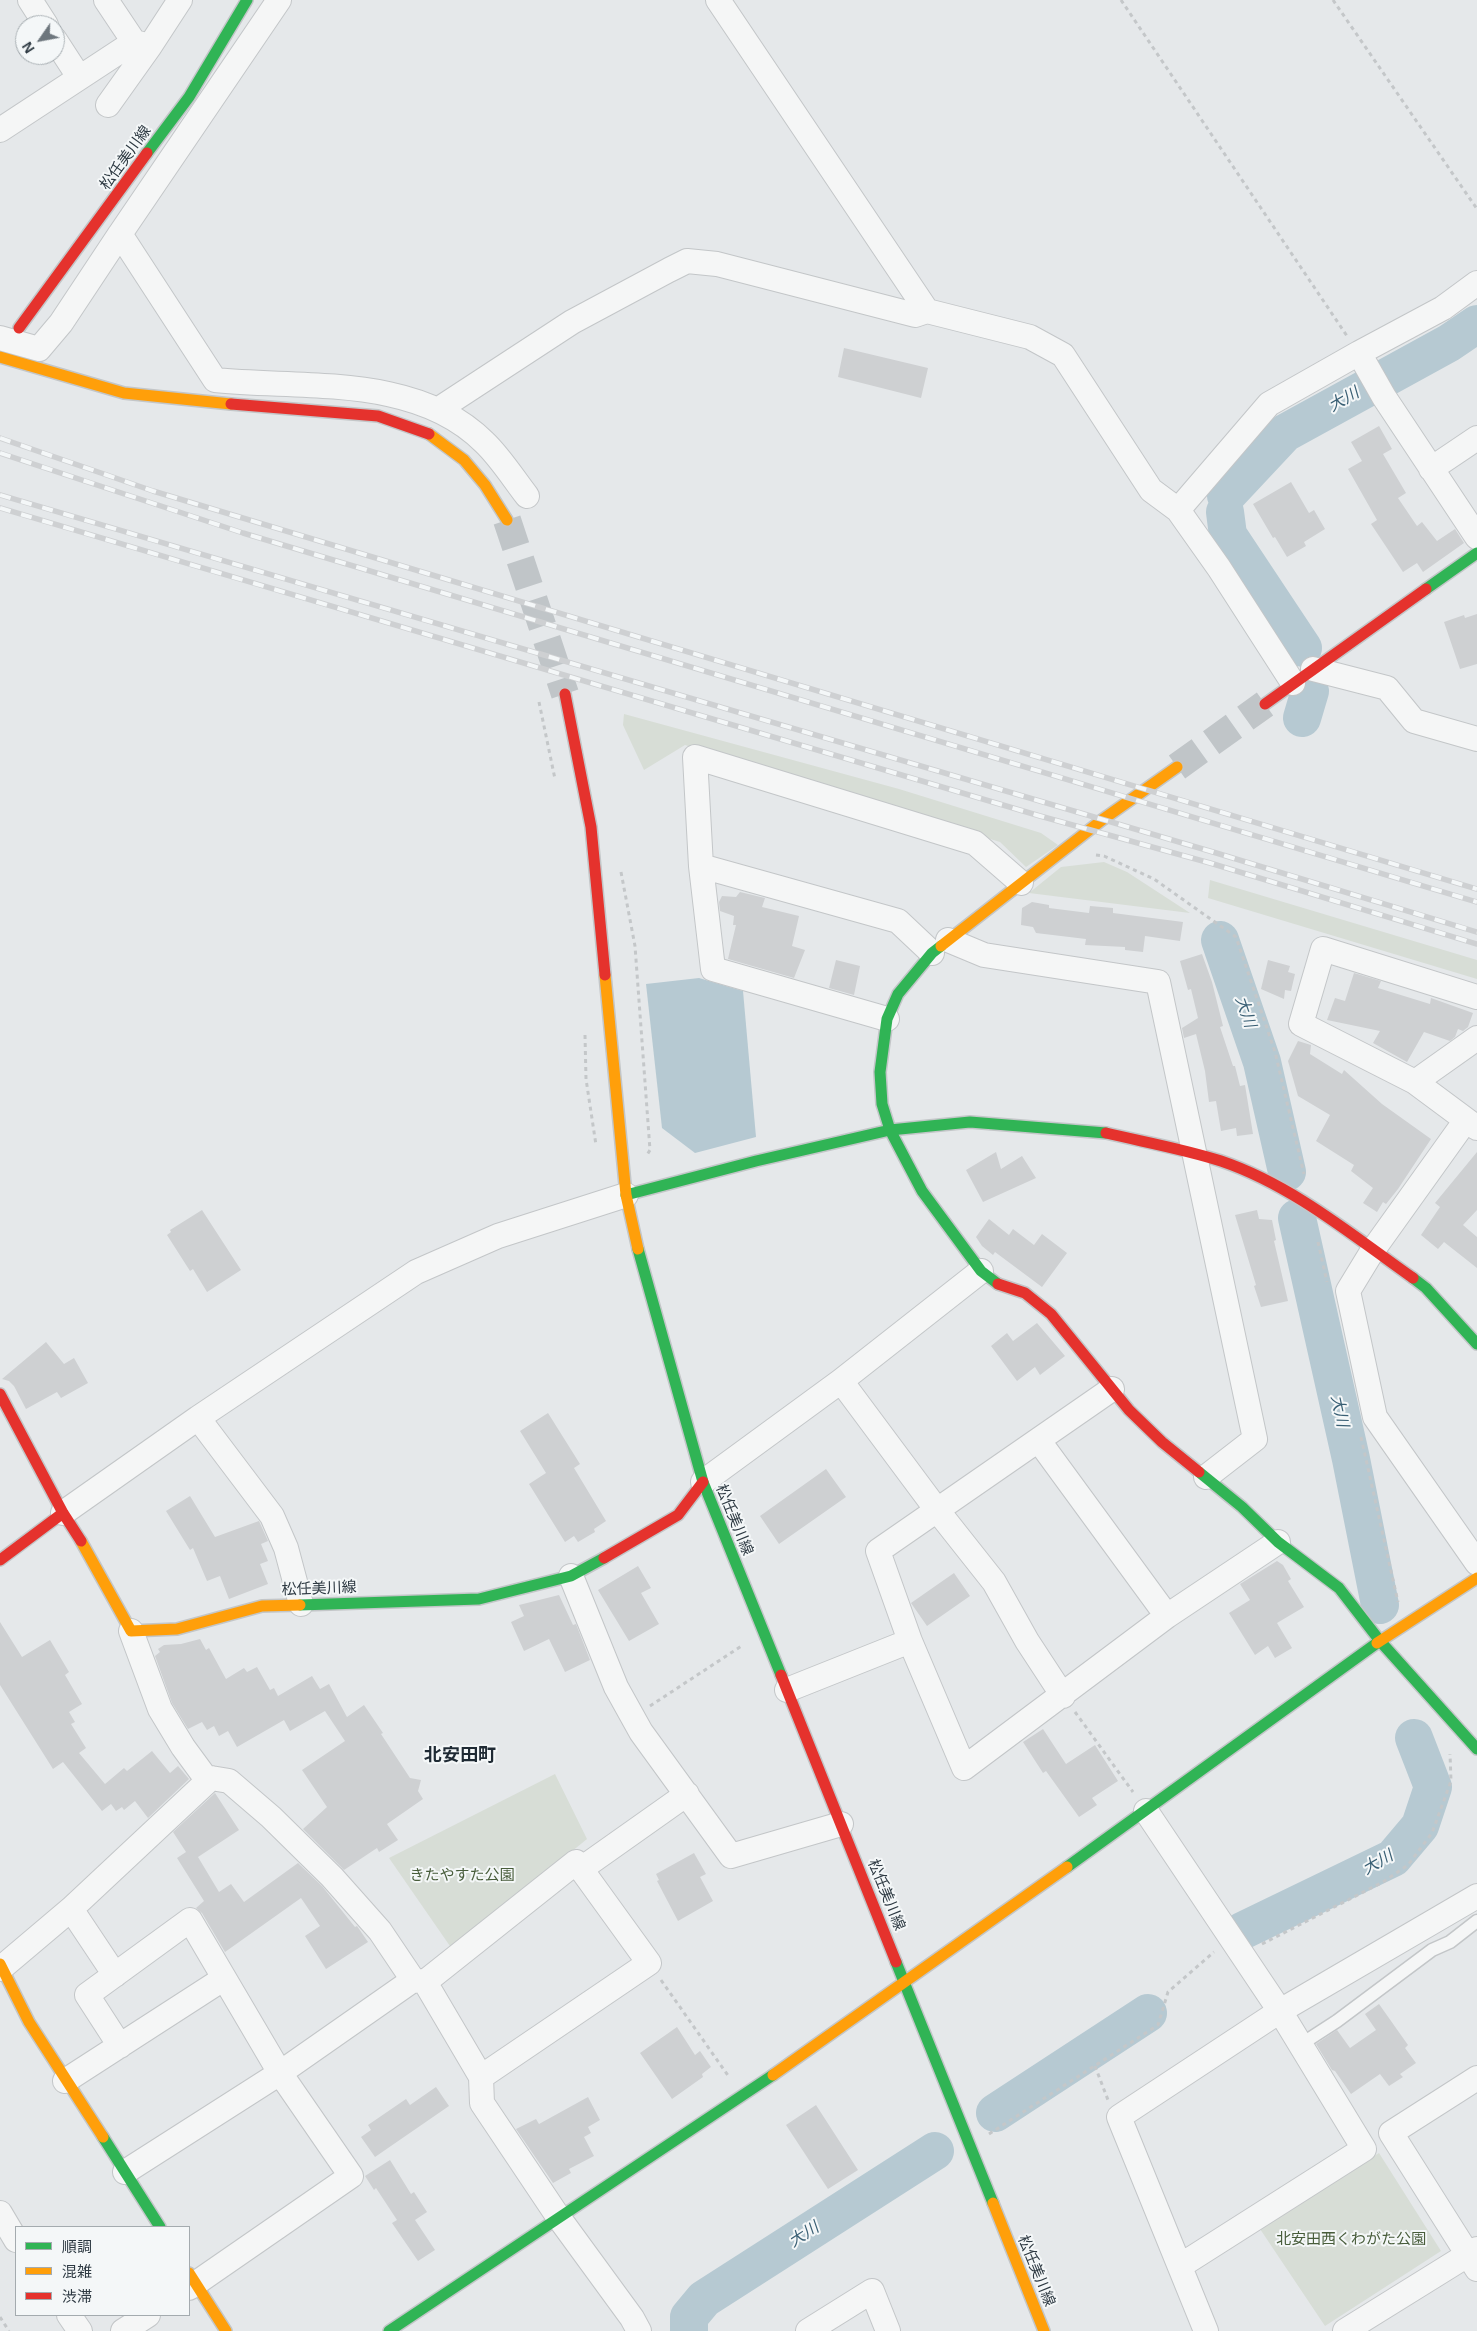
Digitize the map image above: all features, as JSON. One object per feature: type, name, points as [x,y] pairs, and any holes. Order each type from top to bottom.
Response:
[{"type":"street","points":[[30,0],[40,15]]},
{"type":"street","points":[[106,0],[142,44]]},
{"type":"street","points":[[108,105],[142,44],[180,0]]},
{"type":"street","name":"松任美川線","points":[[9,333],[189,97],[247,0]]},
{"type":"street","points":[[9,333],[39,349],[61,323],[279,0]]},
{"type":"street","points":[[718,0],[927,311]]},
{"type":"street","points":[[0,130],[79,77],[142,44]]},
{"type":"street","points":[[65,55],[79,77]]},
{"type":"street","points":[[120,234],[215,380],[256,384],[350,387],[439,408],[484,442],[527,496]]},
{"type":"street","points":[[439,408],[572,322],[687,262],[717,264],[914,315],[927,311],[1030,337],[1063,355],[1151,490],[1178,510],[1293,683]]},
{"type":"street","points":[[1178,510],[1269,404],[1443,308],[1477,282]]},
{"type":"street","points":[[1359,353],[1384,397],[1477,537]]},
{"type":"street","points":[[0,357],[124,393],[166,399],[378,416],[426,432],[464,460],[485,485],[506,520]]},
{"type":"street","points":[[1431,469],[1477,438]]},
{"type":"street","points":[[1265,704],[1477,553]]},
{"type":"street","points":[[1313,669],[1387,688],[1414,721],[1477,739]]},
{"type":"street","points":[[565,694],[591,827],[626,1195],[643,1273],[702,1482],[841,1381],[981,1271]]},
{"type":"street","points":[[887,1019],[713,969],[701,866],[696,757],[975,843],[1021,883]]},
{"type":"street","points":[[1177,767],[1120,806],[940,946],[898,994],[887,1019],[880,1072],[882,1104],[890,1130],[922,1191],[981,1271],[997,1283],[1025,1293],[1051,1314],[1129,1410],[1162,1442],[1242,1507],[1278,1542],[1339,1588],[1380,1641],[1477,1749]]},
{"type":"street","points":[[701,866],[898,921],[940,946],[984,955],[1158,982],[1255,1439],[1206,1477]]},
{"type":"street","points":[[1477,997],[1323,949],[1302,1024],[1414,1082],[1472,1124],[1373,1250],[1348,1291],[1375,1417],[1477,1564]]},
{"type":"street","points":[[1414,1082],[1477,1038]]},
{"type":"street","points":[[0,1560],[198,1418],[416,1272],[498,1236],[626,1195],[756,1161],[890,1130],[970,1122],[1098,1131],[1220,1161],[1270,1182],[1311,1206],[1373,1250],[1426,1288],[1477,1344]]},
{"type":"street","points":[[841,1381],[937,1510],[994,1582],[1027,1641],[1063,1696]]},
{"type":"street","points":[[1112,1389],[878,1551],[910,1641],[964,1768],[1063,1696],[1167,1616],[1278,1542]]},
{"type":"street","points":[[0,1394],[63,1513],[99,1571],[131,1631],[160,1709],[183,1747],[205,1777],[229,1780],[272,1817],[332,1877],[380,1931],[419,1981],[481,2077],[482,2103],[559,2218],[640,2331]]},
{"type":"street","points":[[198,1418],[272,1516],[286,1548],[301,1604]]},
{"type":"street","points":[[1039,1441],[1167,1616]]},
{"type":"street","name":"松任美川線","points":[[131,1631],[177,1629],[262,1606],[479,1599],[571,1576],[634,1542],[678,1515],[702,1482]]},
{"type":"street","name":"松任美川線","points":[[702,1482],[905,1980],[1044,2331]]},
{"type":"street","points":[[571,1576],[616,1687],[641,1732],[731,1856],[841,1824]]},
{"type":"street","points":[[390,2331],[742,2097],[1146,1811],[1380,1641],[1477,1578]]},
{"type":"street","points":[[787,1690],[910,1641]]},
{"type":"street","points":[[159,2226],[28,2022],[1,1967],[71,1909],[211,1778]]},
{"type":"street","points":[[581,1869],[687,1794]]},
{"type":"street","points":[[1146,1811],[1280,2011],[1364,2149],[1180,2266]]},
{"type":"street","points":[[125,2172],[419,1981],[576,1862],[649,1963],[481,2077]]},
{"type":"street","points":[[1206,2331],[1119,2117],[1280,2011],[1477,1896]]},
{"type":"street","points":[[71,1909],[115,1975]]},
{"type":"street","points":[[120,2046],[87,1995],[190,1920],[280,2073],[351,2176],[191,2282],[226,2331]]},
{"type":"street","points":[[66,2081],[223,1979]]},
{"type":"street","points":[[1345,2331],[1474,2258],[1391,2133],[1477,2078]]},
{"type":"street","points":[[0,2213],[15,2239]]},
{"type":"street","points":[[0,2253],[15,2242]]},
{"type":"street","points":[[808,2331],[872,2291],[888,2331]]},
{"type":"street","points":[[70,2316],[80,2331]]},
{"type":"street","points":[[123,2331],[146,2316]]},
{"type":"lane","points":[[1300,2045],[1336,2021],[1428,1953],[1450,1942],[1477,1921]]},
{"type":"lane","points":[[1416,1932],[1428,1953]]},
{"type":"path","points":[[1121,0],[1359,353]]},
{"type":"path","points":[[1333,0],[1477,208]]},
{"type":"path","points":[[633,1717],[763,1631]]},
{"type":"path","points":[[1063,1696],[1146,1811]]},
{"type":"path","points":[[970,2146],[1158,2025],[1168,1992],[1237,1946],[1383,1882],[1408,1864],[1432,1833],[1451,1781],[1450,1753]]},
{"type":"path","points":[[649,1963],[742,2097]]},
{"type":"path","points":[[1094,2066],[1111,2108],[1119,2117]]},
{"type":"path","points":[[0,2318],[9,2331]]},
{"type":"green space","points":[[624,714],[899,789],[1041,833],[1058,845],[1026,867],[1000,842],[685,745],[644,770],[623,725]]},
{"type":"green space","points":[[1104,862],[1127,872],[1190,913],[1029,893],[1061,867]]},
{"type":"green space","points":[[1210,880],[1477,960],[1477,979],[1208,898]]},
{"type":"green space","name":"きたやすた公園","points":[[555,1774],[587,1839],[452,1949],[389,1858]]},
{"type":"green space","name":"北安田西くわがた公園","points":[[1379,2153],[1441,2251],[1325,2326],[1260,2229]]},
{"type":"water","points":[[699,978],[743,991],[756,1137],[695,1153],[662,1128],[646,984]]},
{"type":"building","points":[[844,348],[928,368],[921,398],[838,377]]},
{"type":"building","points":[[1379,426],[1392,449],[1383,454],[1406,493],[1398,498],[1417,526],[1422,522],[1437,541],[1455,529],[1464,543],[1423,572],[1417,563],[1403,572],[1371,524],[1377,520],[1348,469],[1362,461],[1351,442]]},
{"type":"building","points":[[1291,482],[1309,513],[1314,510],[1325,529],[1304,542],[1306,546],[1287,557],[1275,537],[1273,538],[1253,504]]},
{"type":"building","points":[[1477,614],[1477,664],[1460,669],[1444,622],[1464,615],[1465,618]]},
{"type":"building","points":[[740,892],[765,898],[762,907],[799,916],[792,946],[805,950],[794,978],[728,959],[736,925],[733,925],[734,916],[720,911],[719,902],[722,896],[736,897]]},
{"type":"building","points":[[1032,902],[1049,905],[1049,908],[1089,913],[1090,906],[1113,908],[1113,913],[1183,922],[1180,941],[1145,936],[1143,952],[1125,950],[1125,947],[1085,945],[1086,939],[1036,933],[1033,927],[1021,925],[1022,908]]},
{"type":"building","points":[[1202,954],[1212,982],[1223,1026],[1220,1027],[1233,1066],[1235,1066],[1240,1086],[1245,1085],[1253,1134],[1237,1136],[1236,1128],[1221,1131],[1216,1101],[1209,1102],[1205,1071],[1196,1034],[1184,1038],[1182,1028],[1198,1018],[1191,989],[1188,990],[1180,961]]},
{"type":"building","points":[[836,960],[860,966],[854,995],[829,988]]},
{"type":"building","points":[[1268,960],[1290,966],[1288,972],[1295,974],[1291,991],[1285,990],[1284,999],[1261,989]]},
{"type":"building","points":[[1354,973],[1381,981],[1378,988],[1430,1004],[1431,998],[1473,1013],[1468,1027],[1463,1031],[1458,1029],[1455,1037],[1450,1041],[1424,1032],[1407,1062],[1373,1043],[1380,1031],[1327,1020],[1335,998],[1345,1001]]},
{"type":"building","points":[[1298,1041],[1311,1045],[1310,1054],[1342,1074],[1344,1070],[1382,1104],[1431,1139],[1398,1189],[1386,1204],[1383,1202],[1377,1212],[1363,1203],[1373,1188],[1351,1171],[1354,1165],[1316,1141],[1330,1115],[1298,1096],[1288,1061]]},
{"type":"building","points":[[996,1152],[1001,1169],[1022,1156],[1036,1178],[983,1202],[966,1170]]},
{"type":"building","points":[[1477,1152],[1477,1210],[1463,1225],[1477,1237],[1477,1268],[1444,1242],[1438,1249],[1421,1235],[1440,1207],[1435,1203]]},
{"type":"building","points":[[202,1210],[241,1270],[207,1292],[193,1269],[190,1271],[167,1235],[171,1232],[170,1230]]},
{"type":"building","points":[[1257,1210],[1259,1219],[1272,1220],[1276,1240],[1274,1241],[1288,1301],[1261,1307],[1235,1215]]},
{"type":"building","points":[[989,1219],[1009,1235],[1013,1229],[1034,1245],[1042,1234],[1067,1253],[1042,1287],[995,1252],[993,1255],[982,1246],[976,1237]]},
{"type":"building","points":[[1037,1323],[1065,1356],[1040,1375],[1035,1367],[1017,1381],[991,1346],[1007,1333],[1013,1341]]},
{"type":"building","points":[[46,1342],[64,1364],[74,1358],[88,1383],[61,1398],[57,1392],[26,1409],[14,1386],[9,1381],[2,1379]]},
{"type":"building","points":[[548,1413],[580,1464],[574,1468],[606,1521],[594,1529],[595,1532],[578,1542],[574,1536],[565,1542],[529,1484],[546,1473],[520,1431]]},
{"type":"building","points":[[826,1469],[846,1497],[779,1544],[760,1516]]},
{"type":"building","points":[[190,1496],[215,1537],[259,1521],[268,1541],[261,1544],[268,1561],[260,1564],[268,1584],[229,1599],[220,1576],[207,1581],[193,1548],[190,1550],[166,1511]]},
{"type":"building","points":[[1277,1561],[1283,1565],[1291,1579],[1288,1581],[1304,1607],[1277,1623],[1292,1648],[1275,1658],[1268,1646],[1255,1655],[1229,1613],[1250,1600],[1240,1584]]},
{"type":"building","points":[[638,1566],[651,1588],[641,1593],[659,1624],[629,1641],[598,1590]]},
{"type":"building","points":[[954,1573],[970,1596],[927,1626],[911,1603]]},
{"type":"building","points":[[559,1595],[573,1625],[576,1624],[590,1660],[565,1672],[549,1639],[524,1651],[511,1622],[524,1616],[519,1605]]},
{"type":"building","points":[[0,1622],[22,1657],[50,1640],[69,1672],[65,1675],[82,1704],[69,1712],[75,1722],[71,1724],[86,1748],[79,1753],[105,1784],[124,1768],[127,1771],[152,1751],[170,1773],[178,1766],[189,1779],[148,1818],[135,1801],[124,1810],[122,1807],[116,1811],[111,1804],[102,1811],[63,1762],[53,1769],[0,1685]]},
{"type":"building","points":[[200,1639],[206,1650],[209,1648],[226,1679],[244,1668],[247,1672],[257,1667],[270,1690],[274,1688],[278,1696],[312,1676],[320,1689],[329,1684],[347,1717],[364,1705],[410,1778],[421,1780],[418,1791],[423,1799],[387,1824],[398,1840],[379,1852],[377,1848],[344,1870],[303,1829],[327,1807],[302,1770],[345,1741],[325,1711],[290,1731],[284,1720],[237,1747],[228,1731],[219,1736],[214,1726],[207,1730],[202,1722],[188,1729],[172,1703],[155,1656],[160,1652],[158,1649],[164,1645],[181,1644]]},
{"type":"building","points":[[1043,1729],[1066,1764],[1095,1745],[1118,1781],[1092,1798],[1097,1805],[1079,1817],[1046,1771],[1043,1773],[1023,1742]]},
{"type":"building","points":[[215,1793],[239,1830],[198,1857],[219,1892],[231,1884],[244,1902],[298,1863],[322,1886],[355,1927],[357,1926],[368,1942],[326,1969],[305,1936],[320,1926],[301,1898],[225,1952],[202,1913],[196,1908],[204,1901],[177,1858],[186,1852],[173,1832]]},
{"type":"building","points":[[694,1853],[706,1874],[700,1877],[713,1901],[678,1921],[657,1881],[659,1880],[656,1874]]},
{"type":"building","points":[[1379,2004],[1408,2045],[1405,2048],[1416,2063],[1400,2074],[1403,2077],[1389,2086],[1380,2074],[1351,2094],[1335,2071],[1332,2070],[1316,2044],[1337,2030],[1350,2048],[1376,2030],[1365,2014]]},
{"type":"building","points":[[677,2027],[695,2055],[700,2051],[711,2067],[702,2074],[703,2077],[672,2099],[640,2053]]},
{"type":"building","points":[[436,2087],[449,2106],[375,2157],[361,2137],[371,2130],[368,2125],[406,2099],[410,2105]]},
{"type":"building","points":[[588,2097],[600,2120],[588,2127],[591,2133],[584,2137],[594,2156],[569,2169],[571,2173],[553,2183],[516,2129],[536,2119],[539,2124]]},
{"type":"building","points":[[816,2105],[858,2170],[828,2189],[786,2125]]},
{"type":"building","points":[[390,2160],[411,2194],[414,2192],[427,2212],[415,2220],[435,2250],[418,2261],[392,2223],[397,2220],[376,2188],[374,2190],[365,2176]]},
{"type":"waterway","name":"大川","points":[[1226,496],[1285,433],[1449,343],[1477,324]]},
{"type":"waterway","name":"大川","points":[[1225,512],[1228,535],[1303,648]]},
{"type":"waterway","name":"大川","points":[[1302,718],[1310,691]]},
{"type":"waterway","name":"大川","points":[[1220,940],[1262,1062],[1287,1172]]},
{"type":"waterway","name":"大川","points":[[1297,1218],[1351,1459],[1380,1605]]},
{"type":"waterway","name":"大川","points":[[1242,1931],[1393,1858],[1420,1826],[1433,1787],[1414,1738]]},
{"type":"waterway","name":"大川","points":[[995,2113],[1148,2013]]},
{"type":"waterway","name":"大川","points":[[689,2331],[689,2317],[704,2299],[935,2151]]},
{"type":"tunnel","points":[[507,520],[565,694]]},
{"type":"tunnel","points":[[1177,767],[1265,704]]},
{"type":"railway","points":[[0,438],[153,491],[1477,889]]},
{"type":"railway","points":[[0,453],[243,533],[1477,902]]},
{"type":"railway","points":[[0,495],[1213,852],[1477,932]]},
{"type":"railway","points":[[0,508],[1040,816],[1210,863],[1477,944]]},
{"type":"traffic: fast","points":[[147,153],[189,97],[247,0]]},
{"type":"traffic: fast","points":[[1426,589],[1477,553]]},
{"type":"traffic: fast","points":[[941,946],[932,953],[898,994],[887,1019],[880,1072],[882,1104],[890,1130],[922,1191],[981,1271],[998,1284]]},
{"type":"traffic: fast","points":[[626,1195],[756,1161],[890,1130],[970,1122],[1106,1133]]},
{"type":"traffic: fast","points":[[638,1249],[703,1482],[781,1675]]},
{"type":"traffic: fast","points":[[1413,1278],[1426,1288],[1477,1344]]},
{"type":"traffic: fast","points":[[1199,1472],[1242,1507],[1278,1542],[1339,1588],[1380,1641],[1477,1749]]},
{"type":"traffic: fast","points":[[300,1605],[479,1599],[571,1576],[604,1558]]},
{"type":"traffic: fast","points":[[1067,1867],[1377,1643]]},
{"type":"traffic: fast","points":[[896,1962],[993,2203]]},
{"type":"traffic: fast","points":[[389,2331],[773,2075]]},
{"type":"traffic: fast","points":[[103,2137],[159,2226]]},
{"type":"traffic: slow","points":[[0,357],[124,393],[231,404]]},
{"type":"traffic: slow","points":[[429,434],[464,460],[485,485],[507,520]]},
{"type":"traffic: slow","points":[[941,946],[1102,820],[1177,767]]},
{"type":"traffic: slow","points":[[605,975],[626,1195],[638,1249]]},
{"type":"traffic: slow","points":[[81,1541],[131,1631],[177,1629],[262,1606],[300,1605]]},
{"type":"traffic: slow","points":[[1377,1643],[1477,1578]]},
{"type":"traffic: slow","points":[[773,2075],[1067,1867]]},
{"type":"traffic: slow","points":[[0,1964],[29,2022],[103,2137]]},
{"type":"traffic: slow","points":[[993,2203],[1044,2331]]},
{"type":"traffic: slow","points":[[190,2275],[226,2331]]},
{"type":"traffic: jam","points":[[19,328],[147,153]]},
{"type":"traffic: jam","points":[[231,404],[378,416],[429,434]]},
{"type":"traffic: jam","points":[[1265,704],[1426,589]]},
{"type":"traffic: jam","points":[[565,694],[591,827],[605,975]]},
{"type":"traffic: jam","points":[[1106,1133],[1193,1153],[1247,1171],[1272,1183],[1321,1212],[1413,1278]]},
{"type":"traffic: jam","points":[[998,1284],[1025,1293],[1051,1314],[1129,1410],[1162,1442],[1199,1472]]},
{"type":"traffic: jam","points":[[0,1394],[63,1513],[81,1541]]},
{"type":"traffic: jam","points":[[604,1558],[678,1515],[703,1482]]},
{"type":"traffic: jam","points":[[0,1560],[63,1513]]},
{"type":"traffic: jam","points":[[781,1675],[896,1962]]},
{"type":"district","name":"北安田町","points":[[460,1756]]}]
